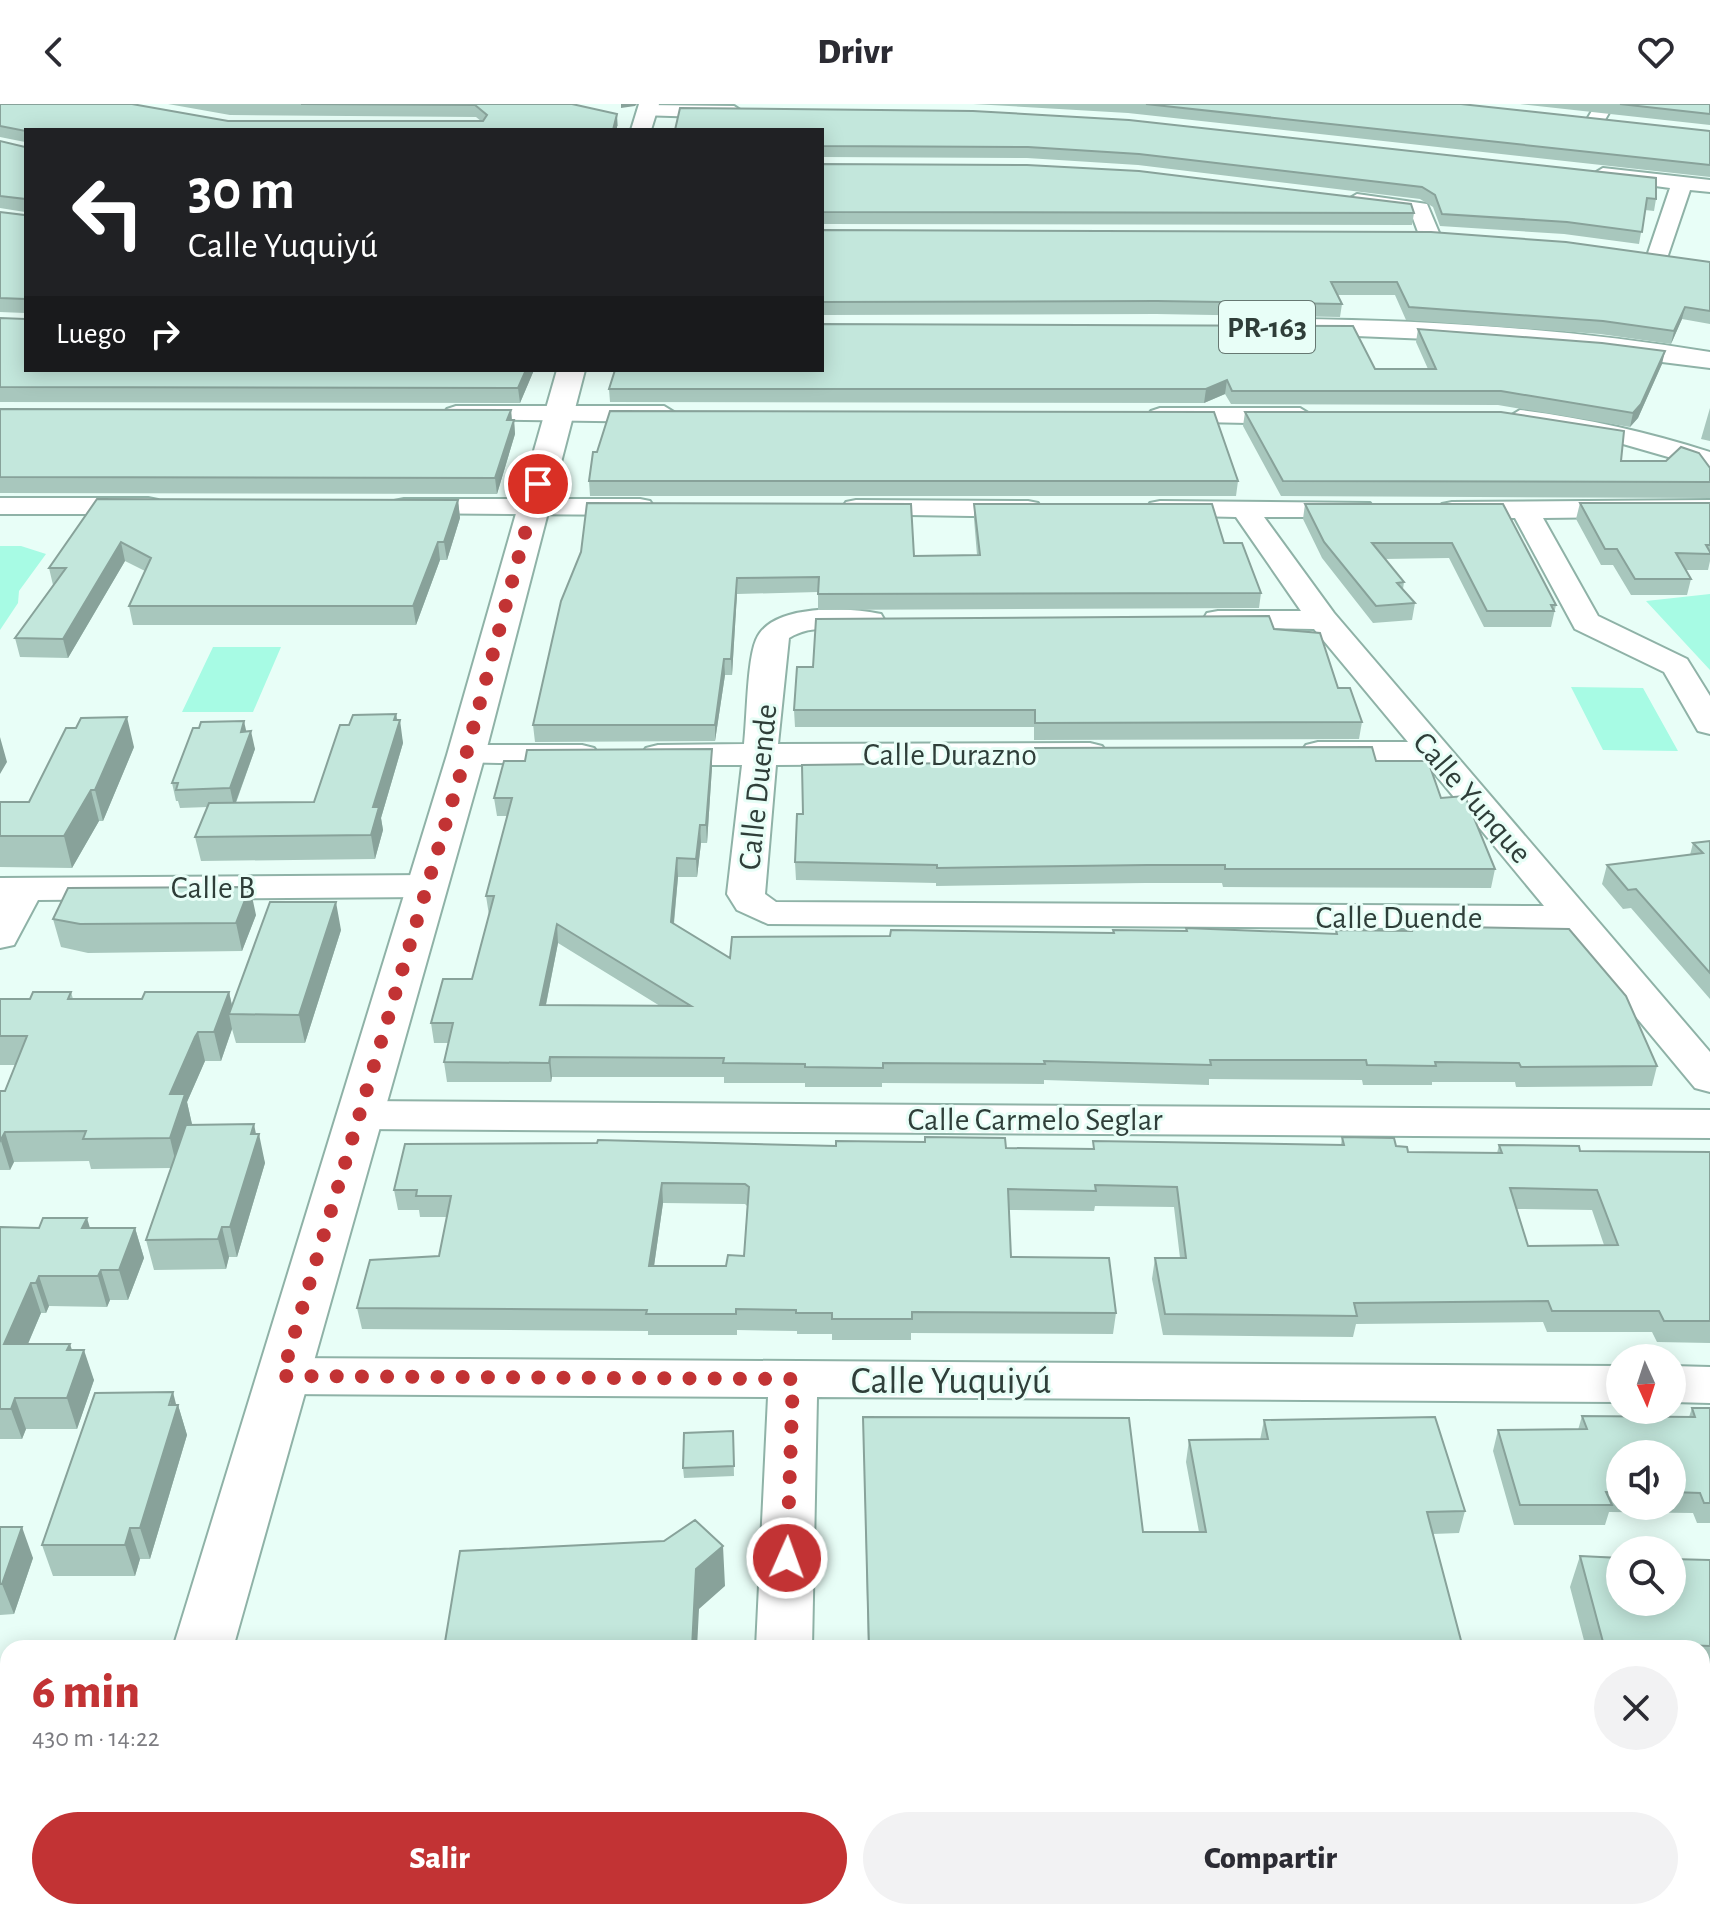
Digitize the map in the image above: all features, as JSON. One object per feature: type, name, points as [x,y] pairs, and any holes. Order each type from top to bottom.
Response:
[{"type":"main road","name":"PR-163","points":[[1710,340],[1610,324],[1494,314],[1274,318],[1494,332],[1619,344],[1710,360]]},
{"type":"main road","points":[[205,1640],[466,755],[570,372]]},
{"type":"street","points":[[645,115],[750,112]]},
{"type":"street","points":[[1587,172],[1710,186]]},
{"type":"street","points":[[1682,183],[1650,255],[1684,259]]},
{"type":"street","points":[[1342,198],[1420,208],[1428,235]]},
{"type":"street","points":[[433,414],[690,414]]},
{"type":"street","points":[[1133,415],[1324,416]]},
{"type":"street","points":[[1498,416],[1596,427],[1641,437],[1710,461]]},
{"type":"street","points":[[0,506],[172,506]]},
{"type":"street","points":[[375,507],[670,508]]},
{"type":"street","points":[[829,508],[1053,509]]},
{"type":"street","points":[[1431,510],[1710,508]]},
{"type":"street","points":[[1132,509],[1384,510]]},
{"type":"street","name":"Calle Yunque","points":[[1244,509],[1323,620],[1710,1079]]},
{"type":"street","points":[[1525,510],[1586,622],[1676,666],[1710,724]]},
{"type":"street","points":[[1179,620],[1323,620]]},
{"type":"street","name":"Calle Duende","points":[[908,621],[813,621],[779,630],[771,641],[746,894],[750,902],[768,913],[1577,918]]},
{"type":"street","points":[[1293,752],[1434,752]]},
{"type":"street","name":"Calle Durazno","points":[[466,755],[1120,753]]},
{"type":"street","name":"Calle B","points":[[13,888],[427,886]]},
{"type":"street","points":[[0,937],[13,888]]},
{"type":"street","name":"Calle Carmelo Seglar","points":[[359,1115],[1710,1124]]},
{"type":"street","name":"Calle Yuquiyú","points":[[282,1376],[1606,1384]]},
{"type":"street","points":[[784,1640],[793,1379]]},
{"type":"street","points":[[1686,1384],[1710,1385]]},
{"type":"green space","points":[[0,546],[21,546],[46,554],[19,591],[18,603],[0,630]]},
{"type":"green space","points":[[1710,594],[1710,670],[1646,601]]},
{"type":"green space","points":[[213,647],[281,647],[253,712],[182,712]]},
{"type":"green space","points":[[1571,687],[1643,688],[1678,751],[1603,750]]},
{"type":"building","points":[[0,104],[132,104],[228,121],[483,121],[487,115],[475,105],[301,104],[572,104],[617,114],[614,128],[24,128],[24,131],[0,126]]},
{"type":"building","points":[[1146,104],[1461,104],[1710,131],[1710,165]]},
{"type":"building","points":[[1620,104],[1710,104],[1710,114]]},
{"type":"building","points":[[680,108],[973,111],[1129,120],[1656,178],[1656,199],[1647,198],[1642,232],[1567,222],[1442,214],[1435,195],[1422,187],[1139,154],[1028,147],[824,146],[824,128],[675,128]]},
{"type":"building","points":[[0,141],[24,147],[24,199],[0,196]]},
{"type":"building","points":[[824,164],[1027,165],[1139,171],[1411,204],[1414,213],[824,212]]},
{"type":"building","points":[[0,212],[24,215],[24,299],[0,298]]},
{"type":"building","points":[[824,230],[1431,232],[1566,242],[1710,262],[1710,311],[1685,307],[1674,331],[1603,321],[1409,307],[1397,282],[1331,282],[1342,304],[824,302]]},
{"type":"building","points":[[0,318],[24,319],[24,372],[525,372],[518,388],[0,387]]},
{"type":"building","points":[[824,324],[1353,326],[1375,369],[1436,369],[1418,329],[1665,351],[1641,404],[1633,413],[1501,391],[1232,391],[1227,380],[1206,389],[609,389],[614,372],[824,372]]},
{"type":"building","points":[[0,409],[511,410],[507,420],[514,420],[495,478],[0,477]]},
{"type":"building","points":[[610,411],[1214,412],[1238,481],[589,481],[593,452],[597,452]]},
{"type":"building","points":[[1245,412],[1501,412],[1624,431],[1621,461],[1666,461],[1681,447],[1699,453],[1710,468],[1710,482],[1283,481]]},
{"type":"building","points":[[97,499],[458,500],[444,542],[438,542],[413,606],[129,606],[151,558],[121,542],[63,639],[15,638],[66,568],[49,568]]},
{"type":"building","points":[[587,503],[911,504],[914,556],[980,555],[974,504],[1212,504],[1224,543],[1242,543],[1261,593],[818,594],[819,577],[737,578],[731,659],[724,659],[715,725],[533,725],[561,601],[581,552]]},
{"type":"building","points":[[1580,503],[1710,503],[1710,545],[1706,545],[1710,554],[1676,553],[1691,579],[1635,579],[1617,549],[1605,549]]},
{"type":"building","points":[[1305,504],[1503,504],[1556,605],[1551,605],[1554,611],[1487,611],[1452,543],[1372,543],[1404,582],[1397,583],[1415,603],[1376,606],[1324,542]]},
{"type":"building","points":[[1269,616],[1274,629],[1320,633],[1338,688],[1350,688],[1362,722],[1035,723],[1035,710],[794,710],[797,667],[813,667],[816,619]]},
{"type":"building","points":[[396,714],[394,720],[400,720],[373,807],[379,807],[371,835],[195,837],[209,803],[314,802],[340,725],[349,725],[353,715]]},
{"type":"building","points":[[127,717],[95,790],[91,790],[64,836],[0,836],[0,802],[29,802],[66,728],[76,728],[81,718]]},
{"type":"building","points":[[244,721],[241,732],[251,731],[230,788],[176,790],[178,783],[172,783],[193,728],[199,728],[201,722]]},
{"type":"building","points":[[1372,747],[1376,761],[1428,761],[1441,798],[1465,796],[1495,869],[1225,869],[1225,865],[937,868],[937,865],[795,862],[797,814],[803,814],[802,765],[1035,762],[1035,748]]},
{"type":"building","points":[[712,749],[706,825],[700,825],[696,859],[677,858],[671,922],[730,958],[732,937],[890,936],[891,930],[1114,933],[1113,930],[1187,931],[1186,928],[1337,934],[1336,930],[1412,931],[1411,926],[1569,929],[1626,996],[1657,1066],[1521,1067],[1519,1063],[1435,1062],[1436,1066],[1367,1065],[1366,1060],[1210,1060],[1211,1065],[1044,1061],[1045,1064],[883,1063],[883,1068],[723,1063],[724,1058],[550,1057],[549,1063],[444,1062],[453,1023],[431,1023],[443,979],[472,979],[494,896],[486,896],[512,798],[494,798],[504,761],[525,761],[527,750]],"holes":[[[557,924],[691,1006],[540,1005]]]},
{"type":"building","points":[[1710,841],[1710,973],[1636,889],[1628,890],[1607,865],[1703,853],[1693,843]]},
{"type":"building","points":[[250,887],[236,923],[80,924],[53,919],[68,888]]},
{"type":"building","points":[[270,902],[336,902],[299,1015],[229,1014]]},
{"type":"building","points":[[33,992],[71,992],[68,999],[142,999],[145,992],[229,992],[214,1032],[198,1032],[170,1094],[185,1094],[170,1138],[83,1139],[86,1131],[5,1132],[0,1141],[0,1091],[5,1091],[27,1036],[0,1036],[0,999],[30,999]]},
{"type":"building","points":[[254,1124],[251,1134],[259,1134],[230,1227],[222,1227],[218,1239],[146,1240],[186,1125]]},
{"type":"building","points":[[925,1137],[1005,1138],[1006,1148],[1094,1149],[1093,1141],[1344,1145],[1342,1137],[1394,1138],[1396,1146],[1407,1147],[1408,1152],[1502,1153],[1499,1145],[1579,1146],[1580,1151],[1710,1152],[1710,1321],[1664,1321],[1659,1311],[1552,1311],[1548,1301],[1354,1303],[1357,1316],[1165,1314],[1155,1258],[1186,1258],[1177,1187],[1095,1185],[1096,1191],[1008,1189],[1011,1257],[1109,1258],[1116,1313],[912,1312],[912,1319],[832,1319],[832,1313],[796,1313],[796,1310],[736,1309],[736,1314],[646,1314],[647,1310],[357,1308],[370,1260],[439,1256],[451,1196],[416,1196],[417,1190],[394,1190],[405,1144],[597,1143],[598,1140],[836,1146],[836,1141],[925,1142]],"holes":[[[662,1183],[745,1184],[749,1187],[744,1256],[728,1255],[726,1266],[649,1266]],[[1510,1188],[1597,1190],[1618,1245],[1528,1246]]]},
{"type":"building","points":[[43,1218],[87,1218],[82,1228],[135,1228],[119,1270],[101,1270],[98,1276],[39,1276],[36,1283],[31,1283],[4,1344],[70,1344],[67,1350],[84,1350],[67,1398],[15,1398],[11,1409],[0,1409],[0,1227],[39,1228]]},
{"type":"building","points":[[173,1392],[169,1405],[178,1405],[140,1528],[130,1528],[125,1545],[42,1545],[95,1393]]},
{"type":"building","points":[[1692,1408],[1710,1408],[1710,1503],[1704,1503],[1700,1493],[1686,1492],[1686,1440],[1606,1440],[1606,1505],[1520,1505],[1498,1430],[1587,1429],[1582,1416],[1606,1416],[1606,1424],[1686,1424],[1686,1417],[1695,1417]]},
{"type":"building","points":[[863,1417],[1129,1418],[1143,1532],[1206,1532],[1189,1440],[1268,1439],[1264,1420],[1435,1417],[1465,1511],[1427,1512],[1461,1640],[869,1640]]},
{"type":"building","points":[[733,1431],[734,1466],[683,1468],[684,1433]]},
{"type":"building","points":[[695,1520],[723,1546],[696,1569],[692,1640],[445,1640],[460,1551],[664,1541]]},
{"type":"building","points":[[0,1527],[22,1527],[2,1584],[0,1584]]},
{"type":"building","points":[[1580,1556],[1606,1557],[1606,1616],[1686,1616],[1686,1559],[1710,1560],[1710,1640],[1602,1640]]},
{"type":"route","points":[[538,484],[506,615],[466,755],[282,1376],[793,1379],[787,1558]]}]
